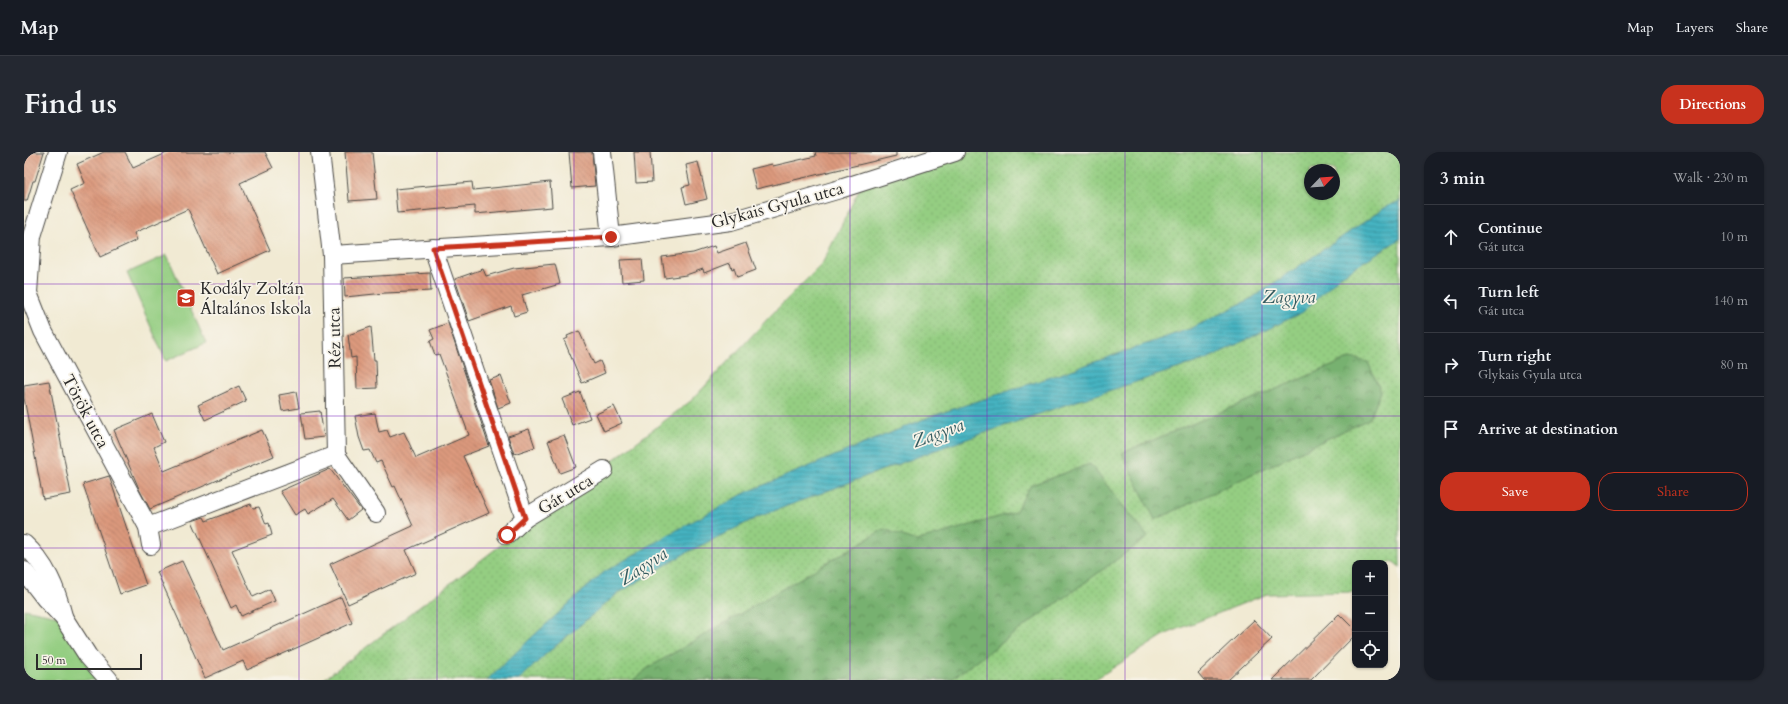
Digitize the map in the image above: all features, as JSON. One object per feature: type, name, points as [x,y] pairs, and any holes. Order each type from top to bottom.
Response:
[{"type":"street","name":"Török utca","points":[[58,152],[32,236],[28,293],[43,330],[148,527],[151,545]]},
{"type":"street","name":"Réz utca","points":[[320,152],[332,255],[336,455]]},
{"type":"street","points":[[602,152],[611,237]]},
{"type":"street","name":"Glykais Gyula utca","points":[[332,255],[611,237],[732,221],[840,189],[955,152]]},
{"type":"street","name":"Gát utca","points":[[433,248],[525,518]]},
{"type":"street","points":[[148,527],[336,455],[376,513]]},
{"type":"street","name":"Gát utca","points":[[507,535],[525,518],[604,470]]},
{"type":"street","points":[[24,544],[41,560],[56,590],[64,617]]},
{"type":"street","points":[[24,570],[45,598],[64,617],[88,656],[109,680]]},
{"type":"green space","points":[[942,152],[1400,152],[1400,568],[1391,561],[1388,564],[1388,560],[1352,560],[1352,592],[1267,594],[1166,634],[1094,680],[323,680],[692,400],[773,313],[822,264],[860,188]]},
{"type":"green space","points":[[167,255],[206,343],[166,361],[127,273]]},
{"type":"green space","points":[[1351,358],[1368,362],[1381,392],[1369,419],[1155,520],[1122,453]]},
{"type":"green space","points":[[1090,464],[1148,537],[950,680],[633,680],[648,668],[884,529],[916,541],[1015,512],[1031,485]]},
{"type":"green space","points":[[24,609],[63,617],[109,680],[24,680]]},
{"type":"water","name":"Zagyva","points":[[1400,201],[1400,239],[1339,277],[1303,312],[1207,359],[1065,405],[941,448],[758,517],[686,553],[617,594],[545,655],[519,680],[487,680],[604,572],[747,492],[929,417],[1057,375],[1192,328],[1252,298],[1386,207]]},
{"type":"building","points":[[24,152],[44,152],[27,201],[24,201]]},
{"type":"building","points":[[104,152],[125,152],[133,168],[169,152],[265,152],[273,168],[240,183],[270,250],[217,274],[188,209],[134,233],[137,240],[100,257],[70,190],[85,183],[77,164]]},
{"type":"building","points":[[345,152],[372,152],[377,199],[349,201]]},
{"type":"building","points":[[569,152],[592,152],[595,186],[572,188]]},
{"type":"building","points":[[634,152],[650,152],[652,182],[636,183]]},
{"type":"building","points":[[815,152],[896,152],[896,156],[756,189],[751,169],[772,164],[773,166],[816,156]]},
{"type":"building","points":[[698,162],[707,199],[686,204],[682,187],[690,185],[686,165]]},
{"type":"building","points":[[472,182],[473,190],[550,182],[552,207],[475,214],[475,206],[397,213],[395,189]]},
{"type":"building","points":[[746,243],[756,270],[737,277],[734,268],[732,269],[730,263],[704,273],[703,269],[686,275],[665,278],[662,257],[693,253],[714,246],[717,253]]},
{"type":"building","points":[[642,259],[644,280],[622,282],[620,260]]},
{"type":"building","points":[[555,264],[560,284],[522,295],[527,312],[514,316],[511,306],[469,321],[455,279],[483,269],[486,276],[514,268]]},
{"type":"building","points":[[430,273],[431,291],[385,293],[345,297],[344,278]]},
{"type":"building","points":[[448,323],[489,446],[463,456],[489,513],[406,550],[416,573],[348,604],[330,564],[413,526],[395,486],[393,487],[381,461],[376,463],[370,450],[364,451],[359,437],[355,416],[375,413],[379,432],[387,430],[390,437],[404,432],[416,458],[469,435],[439,354],[435,355],[430,341],[434,339],[430,330]]},
{"type":"building","points":[[371,327],[374,360],[376,360],[377,388],[357,389],[356,357],[351,358],[348,335]]},
{"type":"building","points":[[579,331],[594,364],[600,361],[605,373],[582,383],[564,340],[568,338],[567,336]]},
{"type":"building","points":[[501,376],[511,403],[498,408],[489,380]]},
{"type":"building","points":[[49,381],[71,494],[43,499],[24,398],[24,385]]},
{"type":"building","points":[[239,386],[246,401],[205,420],[198,405]]},
{"type":"building","points":[[296,392],[299,408],[282,411],[279,395]]},
{"type":"building","points":[[580,392],[590,418],[572,425],[562,399]]},
{"type":"building","points":[[614,406],[622,423],[604,431],[596,414]]},
{"type":"building","points":[[320,411],[324,437],[305,439],[301,413]]},
{"type":"building","points":[[152,414],[164,442],[154,447],[164,471],[262,430],[274,456],[150,509],[140,491],[114,430]]},
{"type":"building","points":[[529,429],[535,447],[514,454],[508,436]]},
{"type":"building","points":[[564,435],[576,467],[560,473],[548,441]]},
{"type":"building","points":[[330,469],[361,510],[348,520],[333,499],[308,514],[305,509],[295,515],[280,491]]},
{"type":"building","points":[[109,476],[146,585],[120,594],[83,484]]},
{"type":"building","points":[[251,504],[253,508],[259,507],[266,524],[269,523],[272,535],[232,550],[253,597],[270,589],[275,601],[241,616],[236,605],[231,608],[192,521],[204,517],[206,521]]},
{"type":"building","points":[[182,561],[223,650],[341,597],[352,623],[247,670],[243,661],[205,678],[157,572]]},
{"type":"building","points":[[1339,614],[1352,627],[1352,638],[1311,680],[1272,680]]},
{"type":"building","points":[[1254,620],[1272,639],[1228,680],[1204,680],[1198,673]]},
{"type":"place","name":"Kodály Zoltán Általános Iskola","points":[[186,298]]},
{"type":"route","points":[[507,535],[525,518],[433,248],[611,237]]}]
